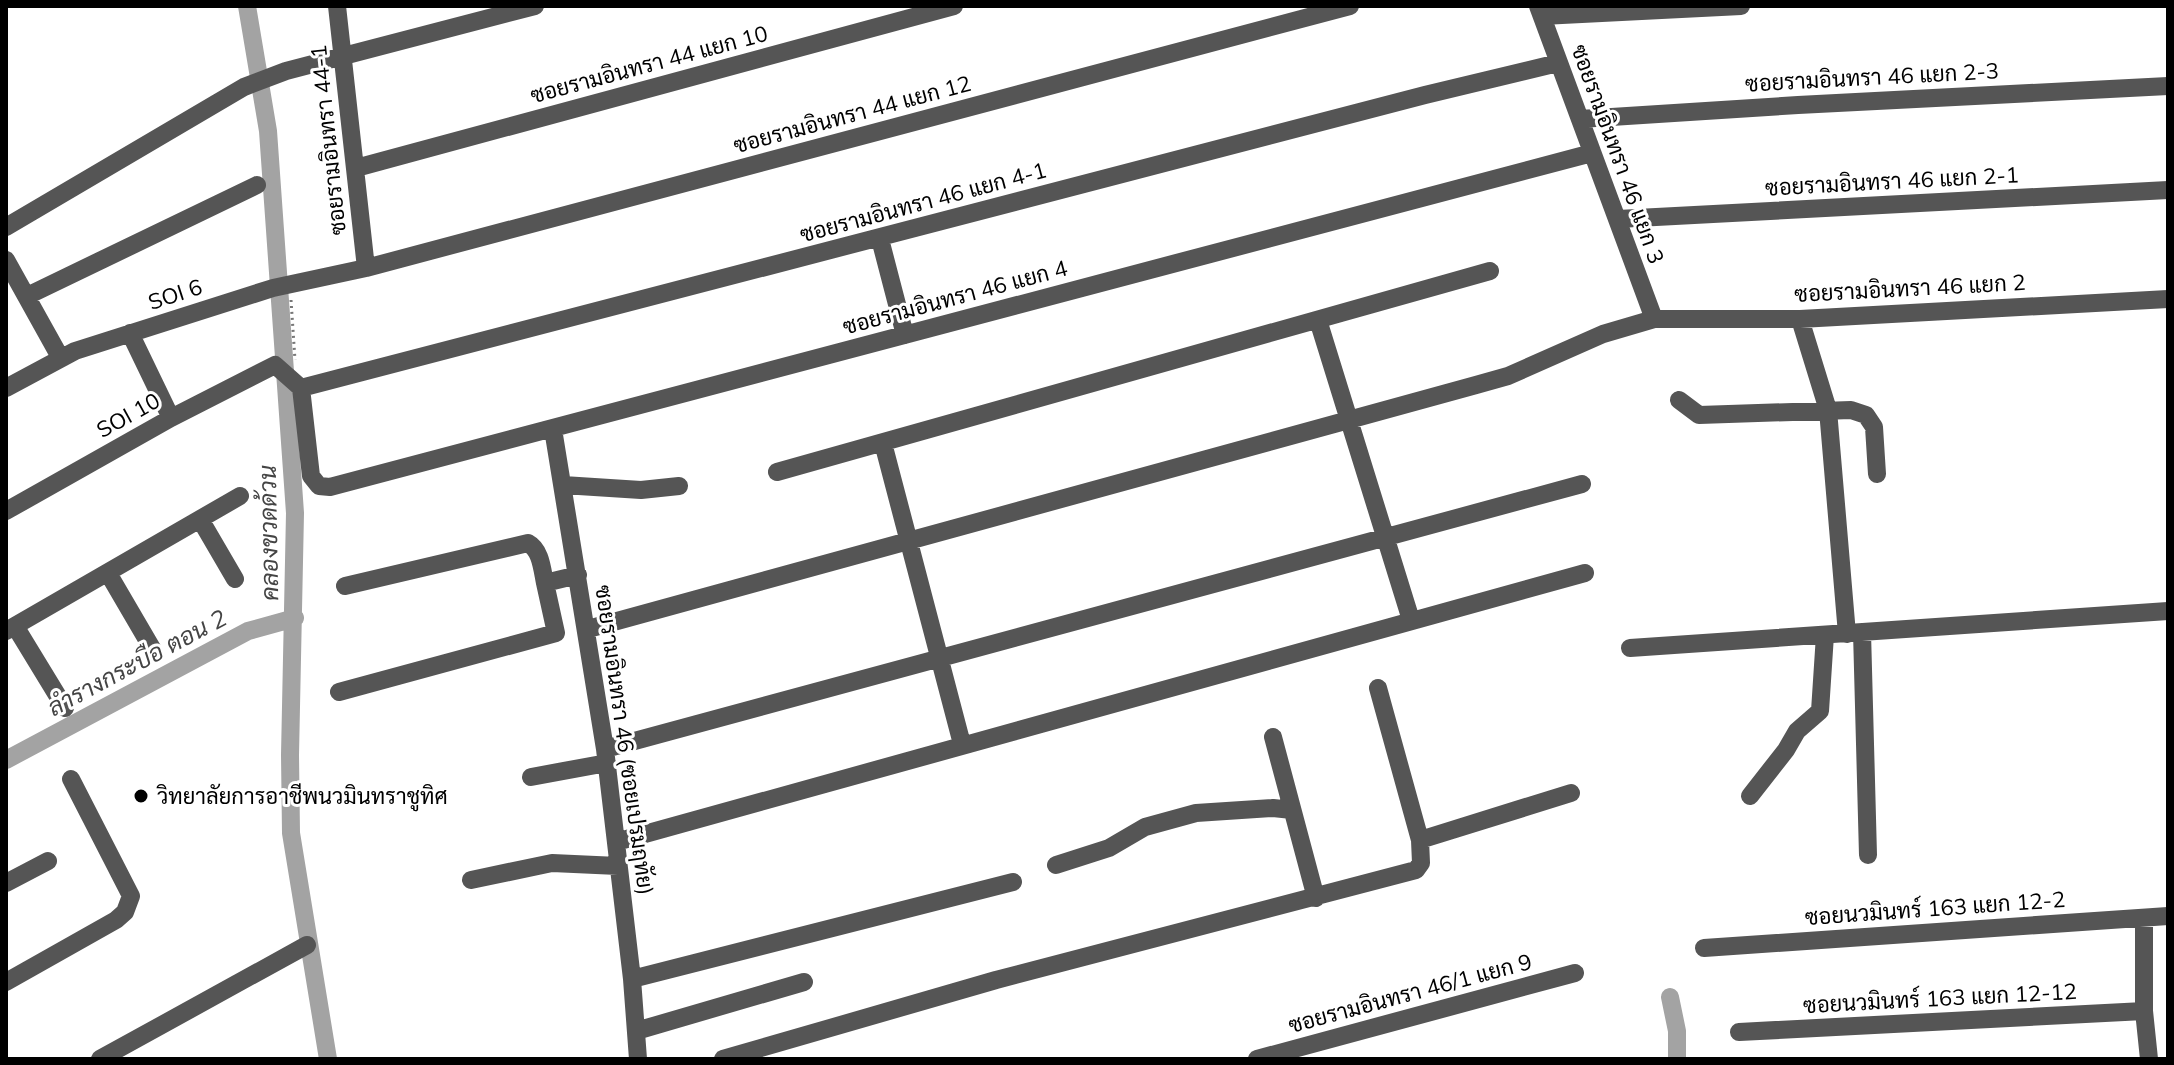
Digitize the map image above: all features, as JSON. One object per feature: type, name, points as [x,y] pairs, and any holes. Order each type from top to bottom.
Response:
[{"type":"street","name":"ซอยรามอินทรา 44-1","points":[[337,6],[366,268]]},
{"type":"street","points":[[6,227],[244,87],[286,71],[535,6]]},
{"type":"street","name":"ซอยรามอินทรา 44 แยก 10","points":[[356,168],[954,6]]},
{"type":"street","name":"ซอยรามอินทรา 44 แยก 12","points":[[366,268],[1350,6]]},
{"type":"street","points":[[1540,11],[1741,6]]},
{"type":"street","name":"ซอยรามอินทรา 46 แยก 3","points":[[1540,11],[1654,319]]},
{"type":"street","name":"ซอยรามอินทรา 46 แยก 4-1","points":[[298,386],[880,239],[1380,106],[1558,63]]},
{"type":"street","name":"ซอยรามอินทรา 46 แยก 2-3","points":[[1580,119],[2168,86]]},
{"type":"street","name":"ซอยรามอินทรา 46 แยก 4","points":[[298,386],[311,476],[319,486],[330,487],[1592,153]]},
{"type":"street","points":[[27,296],[257,185]]},
{"type":"street","name":"ซอยรามอินทรา 46 แยก 2-1","points":[[1618,219],[2168,190]]},
{"type":"street","points":[[880,239],[905,335]]},
{"type":"street","points":[[6,260],[60,357]]},
{"type":"street","name":"SOI 6","points":[[6,388],[60,357],[130,333],[282,287],[366,268]]},
{"type":"street","points":[[777,472],[1490,271]]},
{"type":"street","name":"ซอยรามอินทรา 46 แยก 2","points":[[588,629],[1508,376],[1580,343],[1654,319],[1800,319],[2168,299]]},
{"type":"street","points":[[1800,319],[1828,410],[1854,633],[1868,855]]},
{"type":"street","points":[[1318,320],[1411,620]]},
{"type":"street","points":[[130,333],[171,418]]},
{"type":"street","name":"SOI 10","points":[[6,511],[171,418],[275,365],[298,386]]},
{"type":"street","points":[[1679,400],[1699,415],[1828,410],[1851,410],[1866,415],[1874,427],[1877,474]]},
{"type":"street","name":"ซอยรามอินทรา 46 (ซอยเปรมฤทัย)","points":[[553,429],[588,629],[606,756],[632,979],[638,1059]]},
{"type":"street","points":[[883,443],[962,744]]},
{"type":"street","points":[[531,777],[940,659],[1582,484]]},
{"type":"street","points":[[563,485],[641,490],[679,486]]},
{"type":"street","points":[[65,708],[10,628],[240,496]]},
{"type":"street","points":[[200,519],[235,579]]},
{"type":"street","points":[[339,692],[556,633],[538,553],[528,543],[345,586]]},
{"type":"street","points":[[108,573],[153,650]]},
{"type":"street","points":[[616,842],[1585,573]]},
{"type":"street","points":[[545,583],[578,575]]},
{"type":"street","points":[[1630,648],[2168,611]]},
{"type":"street","points":[[1750,796],[1797,731],[1820,711],[1825,635]]},
{"type":"street","points":[[723,1059],[996,980],[1416,870],[1421,863],[1420,840],[1378,688]]},
{"type":"street","points":[[1273,737],[1316,898]]},
{"type":"street","points":[[6,982],[116,920],[130,904],[131,896],[71,779]]},
{"type":"street","points":[[1420,840],[1571,793]]},
{"type":"street","points":[[1056,865],[1109,848],[1145,827],[1196,813],[1273,808],[1292,810]]},
{"type":"street","points":[[6,883],[48,861]]},
{"type":"street","points":[[471,880],[552,863],[618,866]]},
{"type":"street","points":[[632,979],[1013,882]]},
{"type":"street","name":"ซอยนวมินทร์ 163 แยก 12-2","points":[[1704,948],[2168,916]]},
{"type":"street","points":[[2144,919],[2144,1011],[2149,1059]]},
{"type":"street","points":[[100,1059],[307,945]]},
{"type":"street","name":"ซอยรามอินทรา 46/1 แยก 9","points":[[1257,1059],[1575,973]]},
{"type":"street","points":[[636,1031],[804,982]]},
{"type":"street","name":"ซอยนวมินทร์ 163 แยก 12-12","points":[[1739,1032],[2144,1011]]},
{"type":"path","points":[[282,287],[298,386]]},
{"type":"waterway","name":"คลองขวดด้วน","points":[[247,6],[268,131],[295,513],[291,833],[328,1059]]},
{"type":"waterway","name":"ลำรางกระบือ ตอน 2","points":[[6,760],[248,631],[295,618]]},
{"type":"waterway","points":[[1670,997],[1677,1031],[1677,1059]]},
{"type":"place","name":"วิทยาลัยการอาชีพนวมินทราชูทิศ","points":[[141,796]]}]
